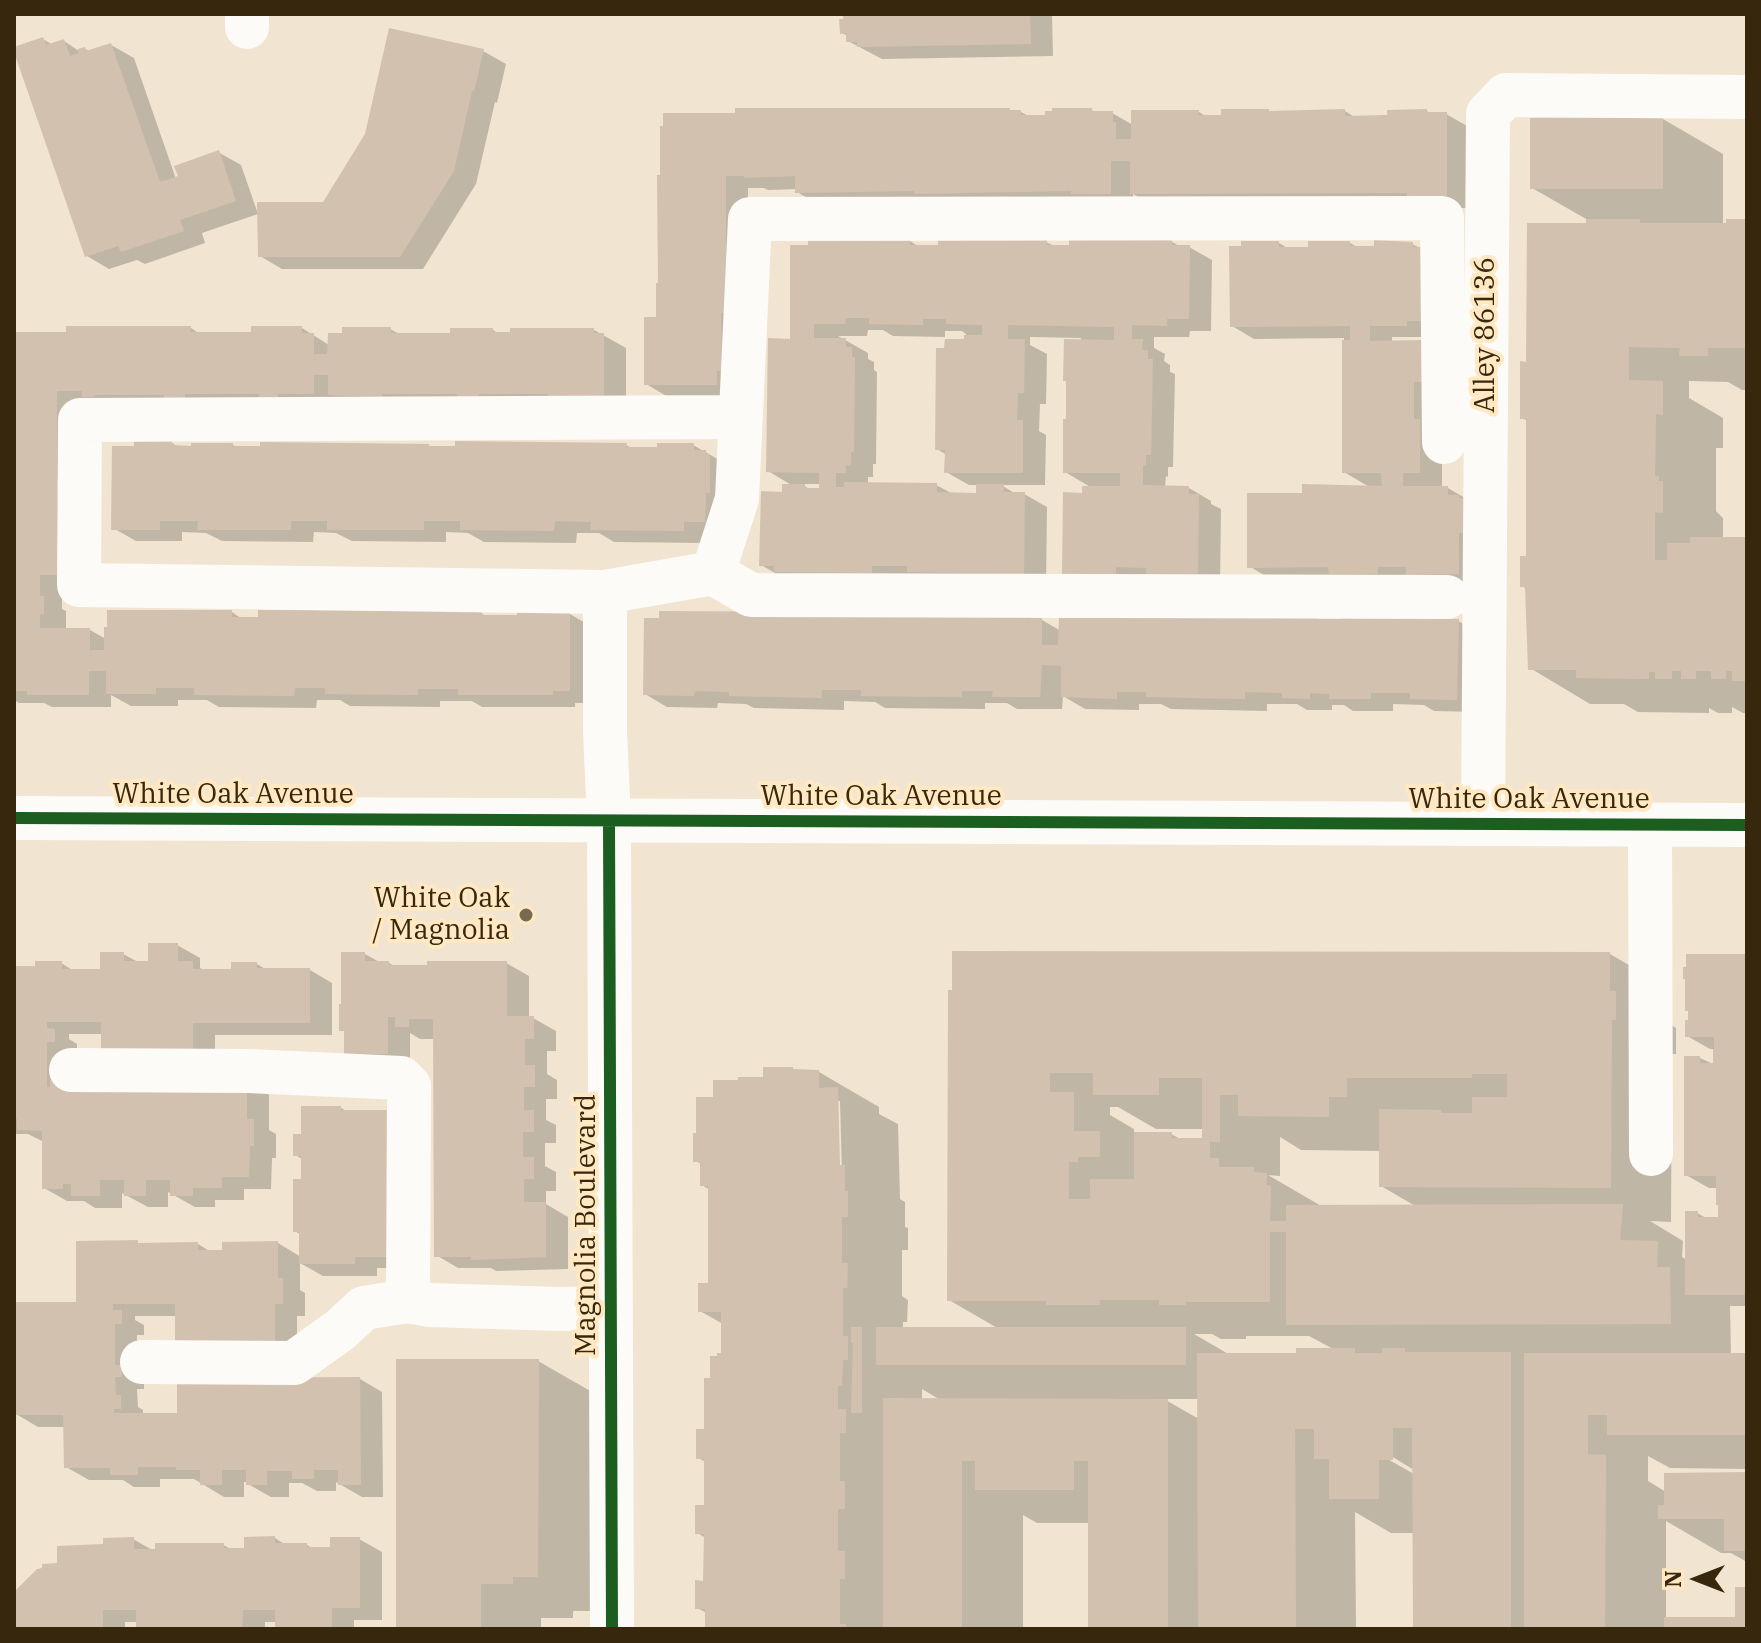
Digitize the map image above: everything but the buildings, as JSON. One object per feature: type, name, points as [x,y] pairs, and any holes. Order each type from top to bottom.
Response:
[{"type":"main road","name":"Alley 86136","points":[[1483,824],[1488,114],[1506,95],[1747,97]]},
{"type":"main road","points":[[713,573],[737,499],[750,219],[1442,218],[1444,442]]},
{"type":"main road","points":[[741,417],[80,420],[79,585],[605,592],[713,573],[751,595],[1447,597]]},
{"type":"main road","name":"Magnolia Boulevard","points":[[605,592],[605,731],[609,821],[612,1629]]},
{"type":"main road","name":"White Oak Avenue","points":[[14,818],[1747,825]]},
{"type":"main road","points":[[1650,825],[1651,1154]]},
{"type":"main road","points":[[71,1070],[249,1071],[401,1078],[409,1086],[408,1301]]},
{"type":"main road","points":[[142,1362],[294,1363],[340,1330],[364,1308],[408,1301],[430,1305],[611,1308]]},
{"type":"cycle path","points":[[14,818],[1747,825]]},
{"type":"cycle path","points":[[609,821],[612,1629]]},
{"type":"place","name":"White Oak / Magnolia","points":[[526,915]]}]
